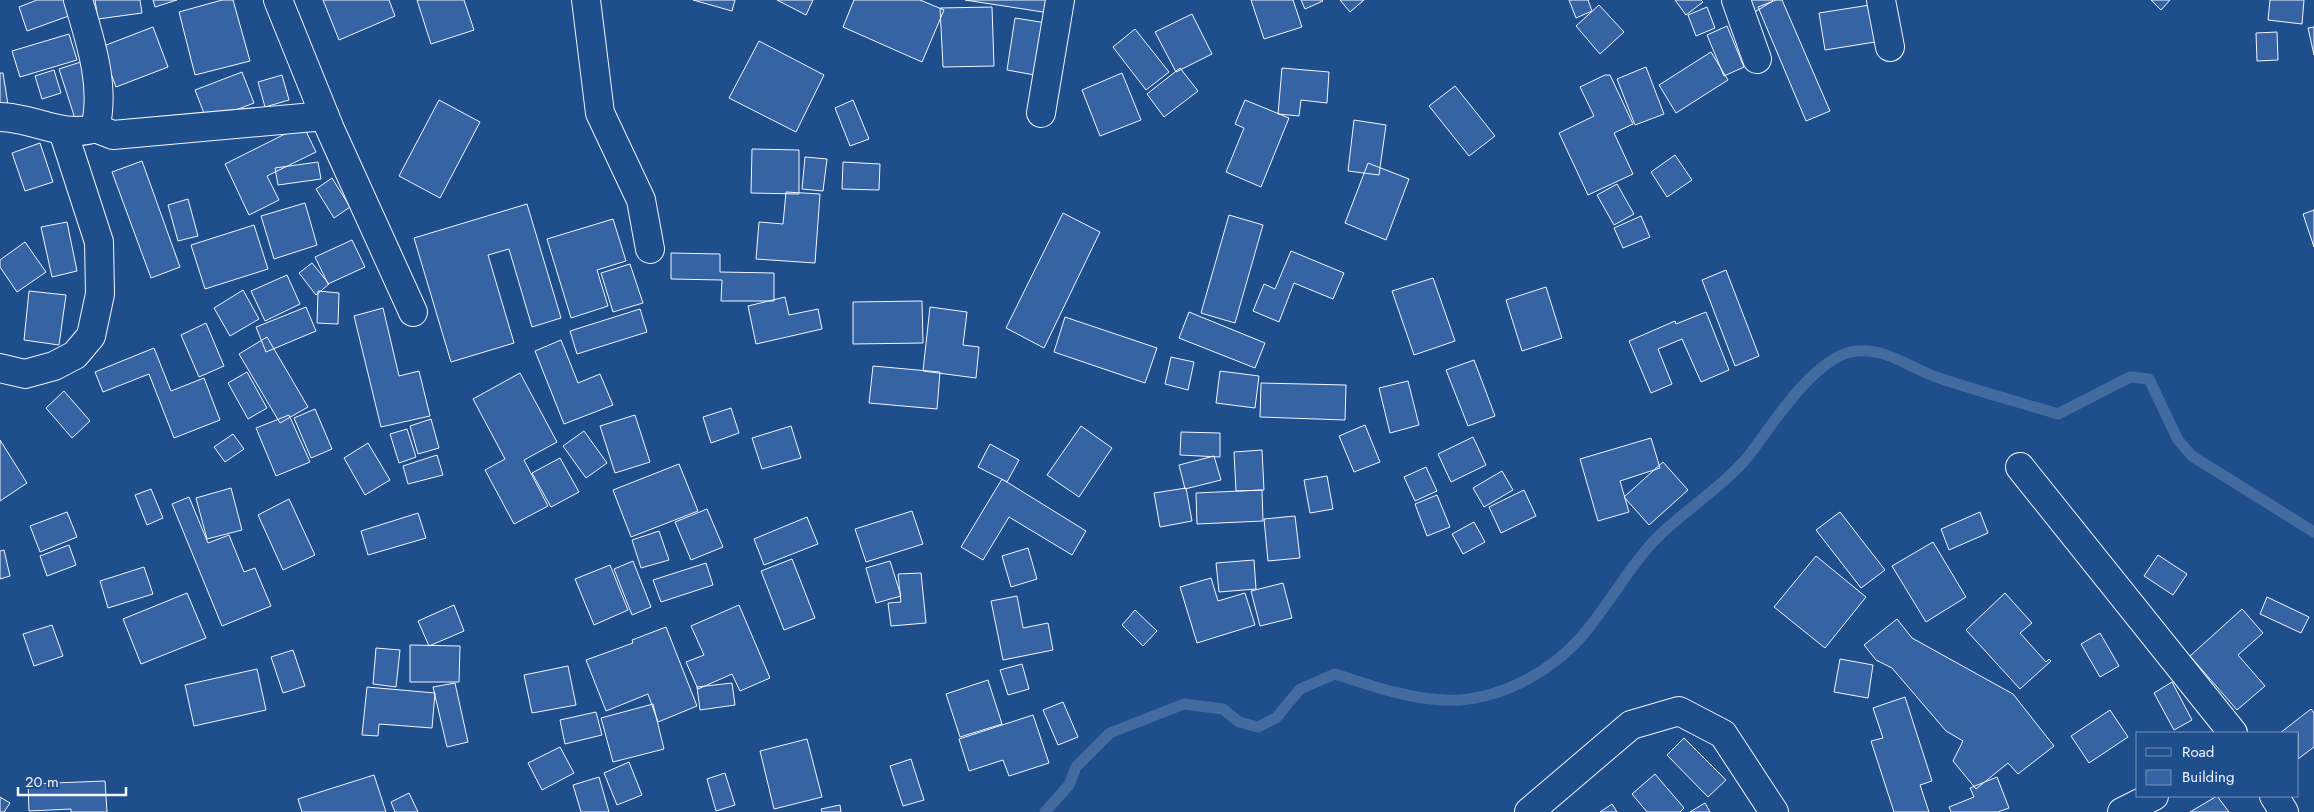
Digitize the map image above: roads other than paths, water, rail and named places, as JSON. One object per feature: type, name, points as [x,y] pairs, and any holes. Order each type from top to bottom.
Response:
[{"type":"street","points":[[78,0],[93,50],[100,112],[95,128]]},
{"type":"street","points":[[278,0],[325,116],[413,312]]},
{"type":"street","points":[[586,0],[600,113],[641,200],[650,249]]},
{"type":"street","points":[[1041,113],[1060,0]]},
{"type":"street","points":[[1736,0],[1757,59]]},
{"type":"street","points":[[1881,0],[1890,47]]},
{"type":"street","points":[[0,117],[9,117],[63,131],[85,131],[95,128],[113,135],[325,116]]},
{"type":"street","points":[[0,368],[25,374],[54,366],[74,355],[91,336],[100,294],[99,242],[63,131]]},
{"type":"street","points":[[2020,467],[2232,732]]},
{"type":"street","points":[[1529,812],[1631,724],[1679,711],[1723,734],[1774,812]]},
{"type":"street","points":[[2122,812],[2152,797]]},
{"type":"street","points":[[2275,797],[2284,812]]},
{"type":"waterway","points":[[1045,812],[1069,785],[1076,767],[1110,733],[1184,704],[1223,709],[1239,722],[1258,727],[1276,718],[1300,689],[1335,674],[1401,694],[1442,700],[1482,697],[1520,683],[1554,662],[1583,635],[1646,550],[1672,524],[1742,463],[1785,407],[1812,376],[1841,355],[1856,351],[1868,351],[1889,356],[1939,378],[2058,414],[2130,377],[2149,379],[2178,440],[2192,456],[2314,532]]}]
